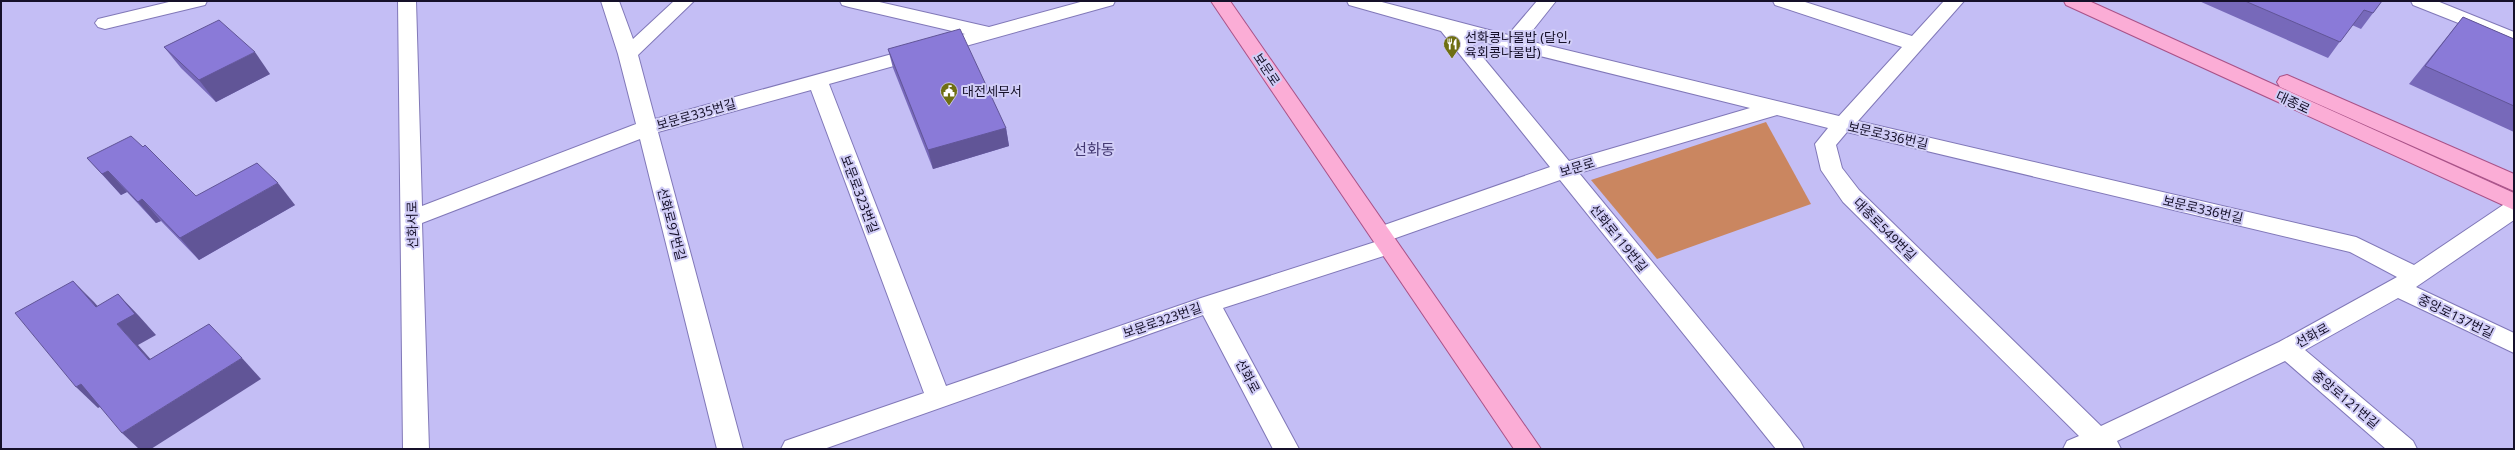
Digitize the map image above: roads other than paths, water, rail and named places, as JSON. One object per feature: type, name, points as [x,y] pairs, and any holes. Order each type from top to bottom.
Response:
[{"type":"main road","name":"보문로","points":[[1220,1],[1528,449]]},
{"type":"main road","name":"대종로","points":[[2073,1],[2514,202]]},
{"type":"main road","name":"대종로","points":[[2104,1],[2514,183]]},
{"type":"street","name":"선화서로","points":[[407,1],[416,449]]},
{"type":"street","name":"선화로97번길","points":[[610,1],[628,54],[730,449]]},
{"type":"street","points":[[628,54],[686,1]]},
{"type":"street","name":"보문로335번길","points":[[849,1],[987,33]]},
{"type":"street","name":"보문로335번길","points":[[412,218],[647,128],[1106,1]]},
{"type":"street","name":"보문로336번길","points":[[1356,1],[1448,27],[1842,124],[2356,245],[2406,282]]},
{"type":"street","points":[[1512,43],[1547,1]]},
{"type":"street","points":[[1782,1],[1915,44]]},
{"type":"street","name":"대종로549번길","points":[[1955,1],[1825,144],[1832,170],[1851,196],[2103,444]]},
{"type":"street","points":[[2420,1],[2514,39]]},
{"type":"street","points":[[105,22],[192,2]]},
{"type":"street","name":"선화로119번길","points":[[1448,27],[1791,449]]},
{"type":"street","name":"보문로323번길","points":[[817,80],[938,398]]},
{"type":"street","name":"보문로","points":[[1384,240],[1564,170],[1777,108]]},
{"type":"street","name":"선화로","points":[[2076,449],[2103,444],[2287,349],[2406,282],[2514,209]]},
{"type":"street","name":"보문로323번길","points":[[794,449],[1209,304],[1384,240]]},
{"type":"street","name":"중앙로137번길","points":[[2406,282],[2514,344]]},
{"type":"street","name":"선화로","points":[[1209,304],[1286,449]]},
{"type":"street","name":"중앙로121번길","points":[[2287,349],[2404,449]]},
{"type":"place","name":"선화콩나물밥 (달인, 육회콩나물밥)","points":[[1452,59]]},
{"type":"place","name":"대전세무서","points":[[949,106]]},
{"type":"district","name":"선화동","points":[[1094,150]]}]
